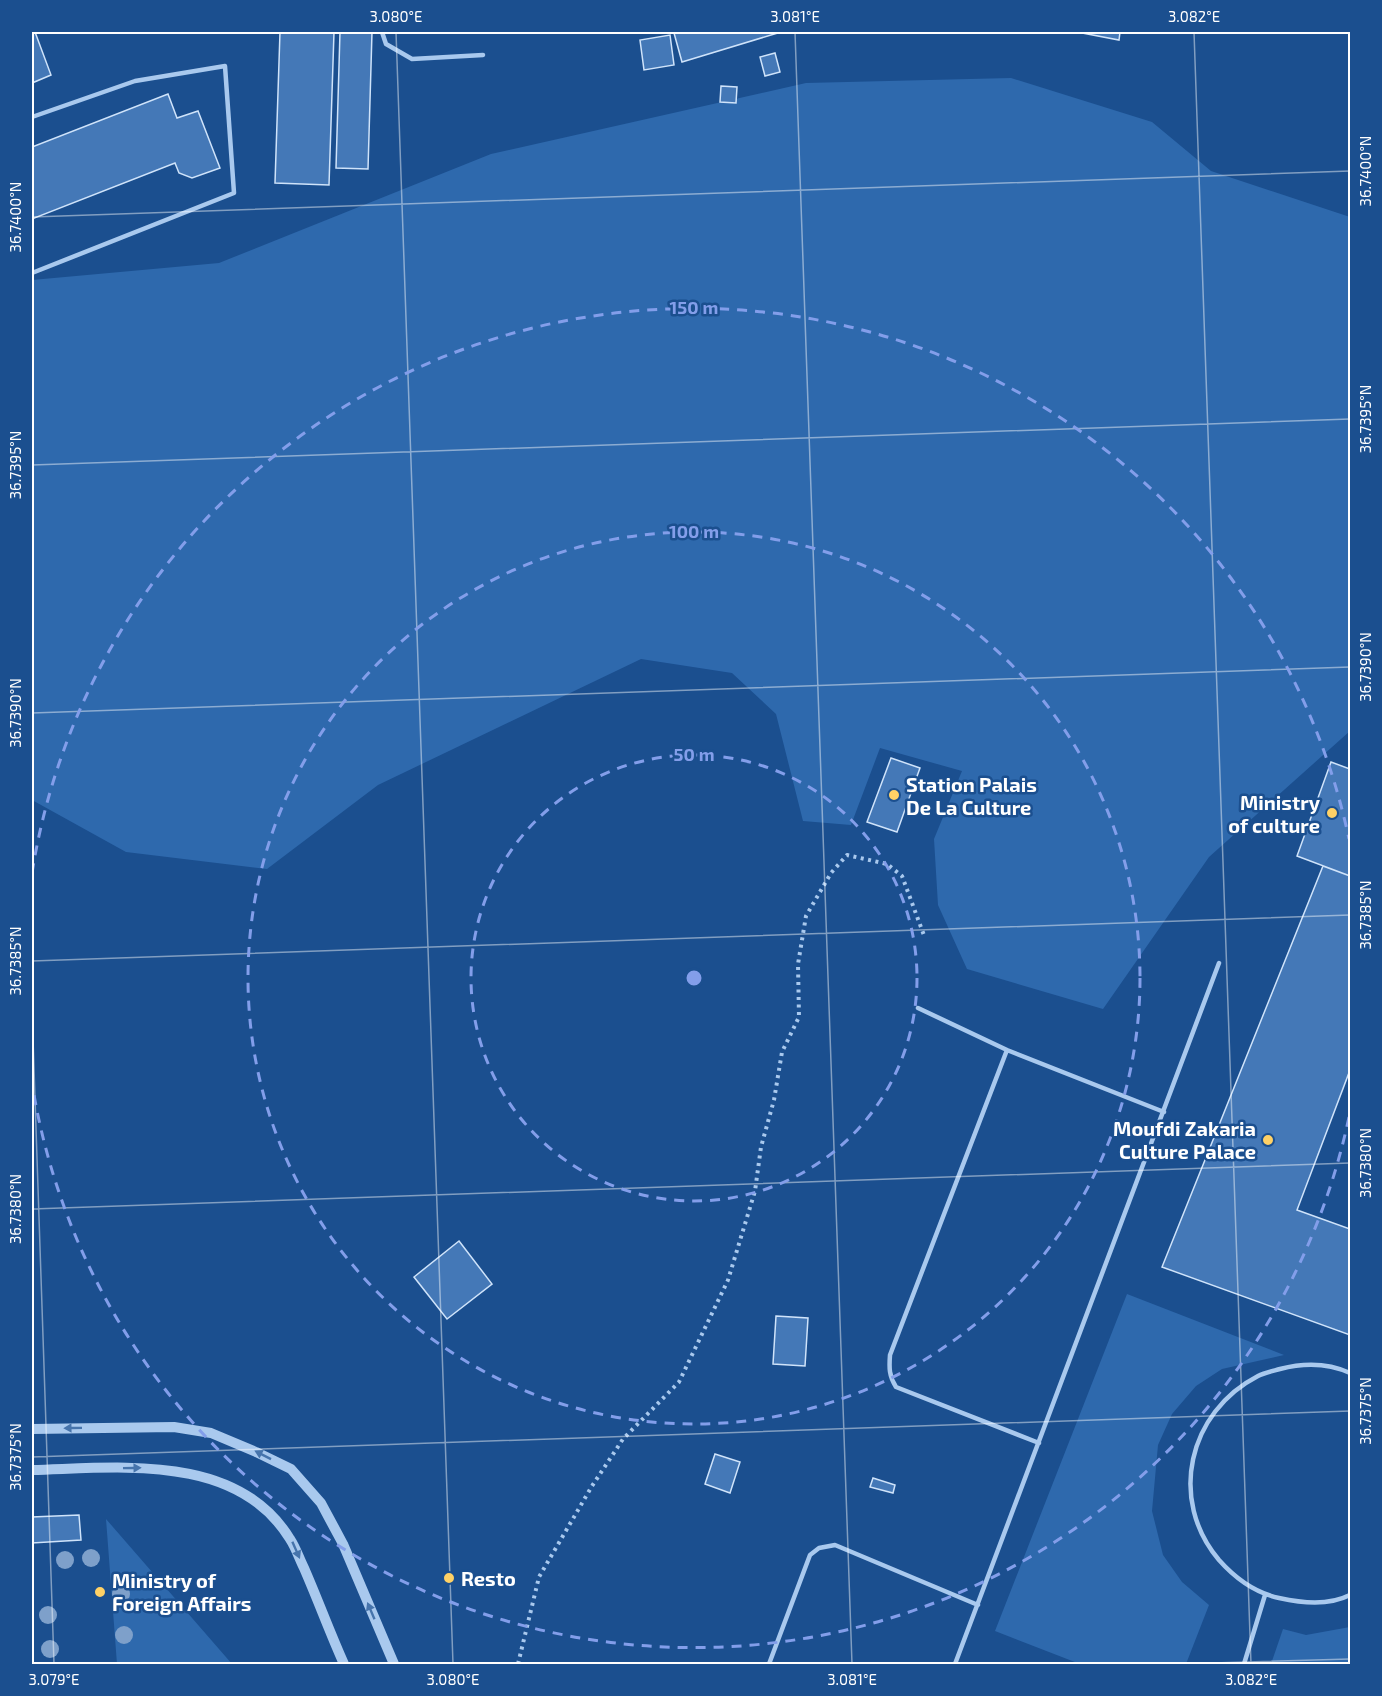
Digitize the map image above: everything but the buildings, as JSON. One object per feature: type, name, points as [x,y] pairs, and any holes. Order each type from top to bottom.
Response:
[{"type":"street","points":[[32,1429],[174,1427],[211,1433],[291,1469],[321,1503],[343,1544],[394,1665]]},
{"type":"street","points":[[32,1470],[147,1468],[195,1473],[241,1491],[272,1514],[291,1540],[344,1665]]},
{"type":"lane","points":[[382,32],[386,44],[412,59],[483,55]]},
{"type":"lane","points":[[32,117],[135,81],[225,66],[234,193],[32,273]]},
{"type":"lane","points":[[956,1665],[1219,963]]},
{"type":"lane","points":[[918,1008],[1007,1050],[1164,1112]]},
{"type":"lane","points":[[1007,1050],[890,1355],[889,1369],[896,1387],[1039,1443]]},
{"type":"lane","points":[[1350,1372],[1337,1367],[1297,1364],[1259,1375],[1226,1398],[1203,1430],[1191,1467],[1192,1507],[1206,1544],[1232,1574],[1265,1595],[1304,1604],[1343,1599],[1350,1595]]},
{"type":"lane","points":[[769,1665],[810,1556],[819,1548],[836,1545],[978,1605]]},
{"type":"lane","points":[[1244,1665],[1265,1595]]},
{"type":"path","points":[[518,1665],[539,1577],[592,1486],[623,1440],[679,1382],[728,1280],[754,1191],[761,1147],[774,1100],[782,1052],[799,1017],[798,964],[806,916],[831,873],[847,855],[887,864],[902,876],[925,938]]},
{"type":"shaded area","points":[[1011,78],[1152,122],[1211,171],[1350,217],[1350,731],[1209,857],[1103,1009],[967,969],[938,905],[934,839],[962,771],[880,748],[851,825],[803,821],[776,714],[732,673],[641,659],[378,785],[267,869],[126,852],[32,800],[32,280],[219,263],[491,154],[806,83]]},
{"type":"shaded area","points":[[1127,1294],[1284,1355],[1222,1369],[1196,1386],[1172,1414],[1158,1445],[1152,1511],[1163,1555],[1182,1582],[1209,1605],[1186,1664],[1080,1664],[995,1631]]},
{"type":"shaded area","points":[[106,1519],[232,1664],[117,1664]]},
{"type":"shaded area","points":[[1350,1627],[1350,1664],[1271,1664],[1283,1629],[1306,1635]]},
{"type":"place","name":"Station Palais De La Culture","points":[[894,795]]},
{"type":"place","name":"Ministry of culture","points":[[1332,813]]},
{"type":"place","name":"Moufdi Zakaria Culture Palace","points":[[1268,1140]]},
{"type":"place","name":"Resto","points":[[449,1578]]},
{"type":"place","name":"Ministry of Foreign Affairs","points":[[100,1592]]}]
